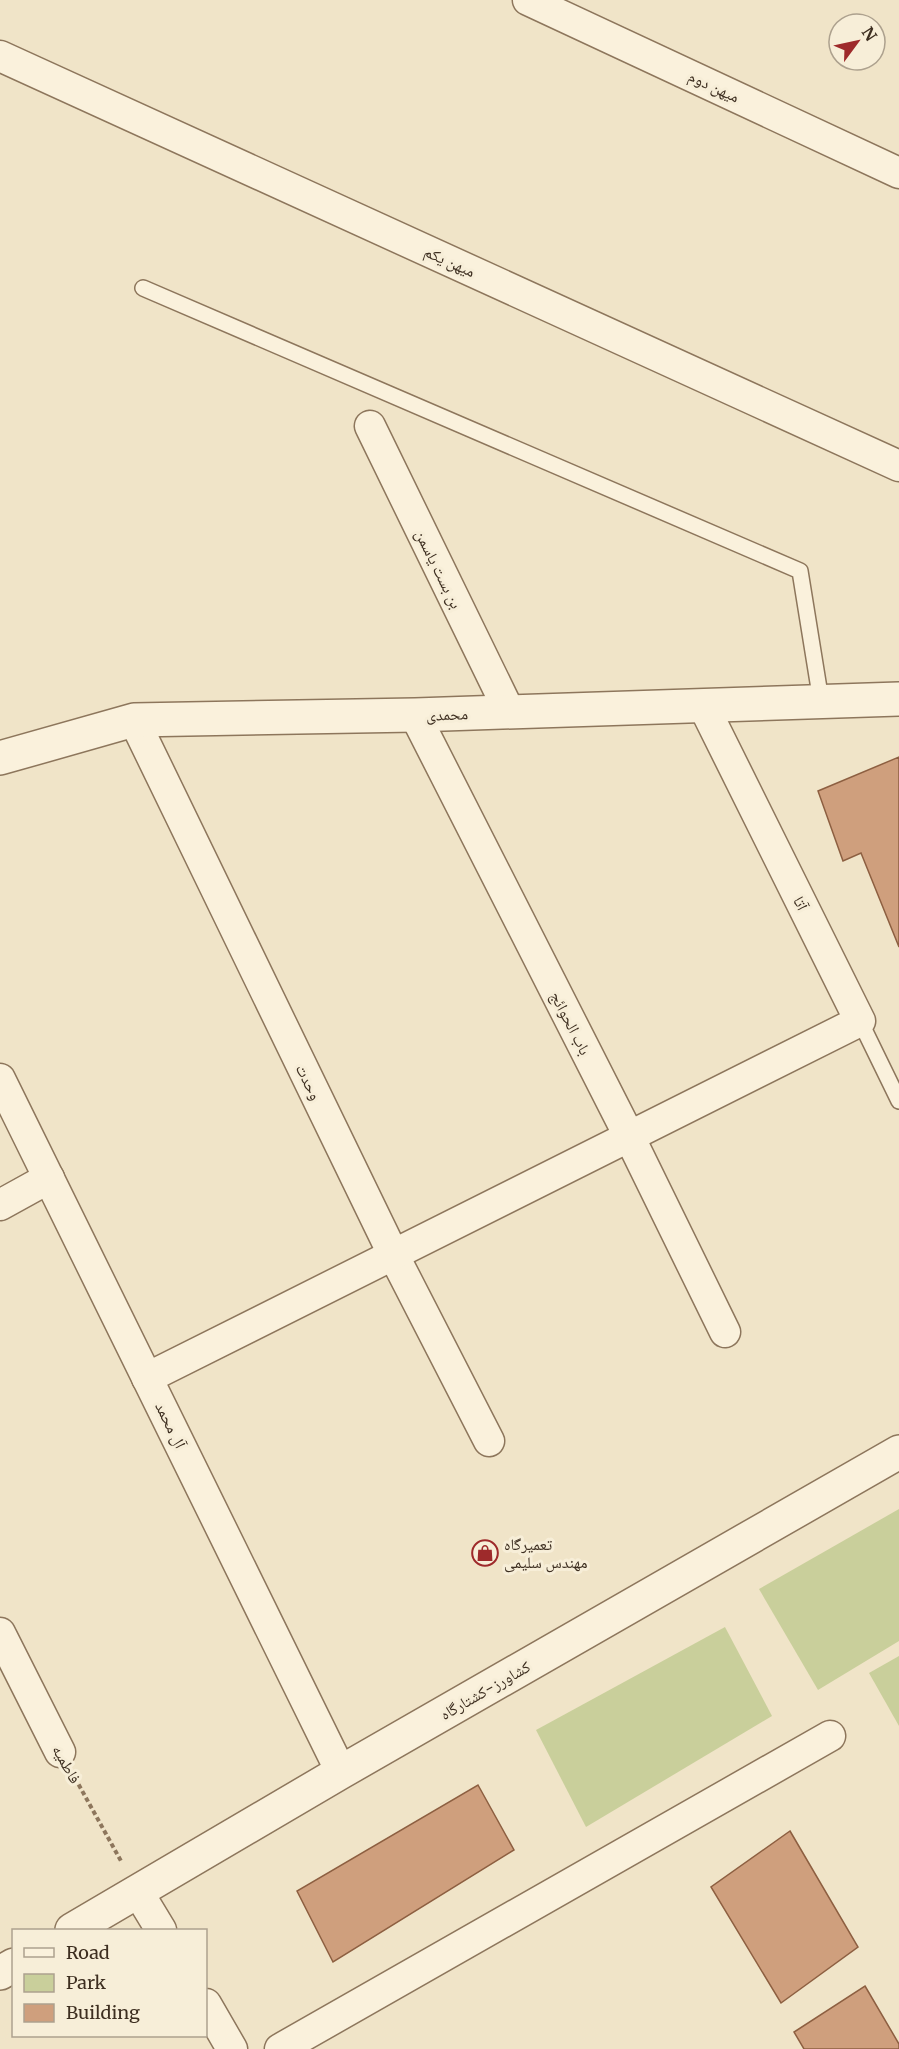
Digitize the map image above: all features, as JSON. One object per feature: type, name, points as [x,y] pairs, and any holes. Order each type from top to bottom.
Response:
[{"type":"street","name":"میهن دوم","points":[[528,0],[899,173]]},
{"type":"street","name":"میهن یکم","points":[[0,56],[899,466]]},
{"type":"street","name":"بن بست یاسمن","points":[[370,426],[509,711]]},
{"type":"street","name":"محمدی","points":[[0,758],[134,720],[415,715],[899,699]]},
{"type":"street","name":"آتا","points":[[703,705],[860,1021]]},
{"type":"street","name":"باب الحوائج","points":[[415,715],[629,1136],[725,1332]]},
{"type":"street","name":"وحدت","points":[[134,720],[393,1254],[489,1441]]},
{"type":"street","points":[[147,1378],[860,1021]]},
{"type":"street","name":"آل محمد","points":[[0,1078],[341,1772]]},
{"type":"street","points":[[0,1205],[49,1178]]},
{"type":"street","name":"کشاورز-کشتارگاه","points":[[74,1929],[341,1772],[899,1452]]},
{"type":"street","name":"فاطمیه","points":[[0,1633],[60,1752]]},
{"type":"street","points":[[280,2049],[830,1736]]},
{"type":"street","points":[[138,1892],[160,1929]]},
{"type":"street","points":[[207,2006],[232,2049]]},
{"type":"lane","points":[[143,288],[800,571],[821,701]]},
{"type":"lane","name":"آتا","points":[[860,1021],[899,1101]]},
{"type":"path","name":"فاطمیه","points":[[60,1752],[138,1892]]},
{"type":"green space","points":[[899,1509],[899,1641],[818,1690],[759,1589]]},
{"type":"green space","points":[[725,1627],[772,1716],[586,1827],[536,1730]]},
{"type":"green space","points":[[899,1656],[899,1726],[869,1673]]},
{"type":"building","points":[[899,757],[899,947],[861,853],[843,861],[818,791]]},
{"type":"building","points":[[478,1785],[514,1850],[333,1962],[297,1891]]},
{"type":"building","points":[[790,1831],[858,1947],[781,2003],[711,1887]]},
{"type":"building","points":[[865,1986],[899,2044],[899,2049],[804,2049],[794,2032]]},
{"type":"place","name":"تعمیرگاه مهندس سلیمی","points":[[485,1553]]}]
